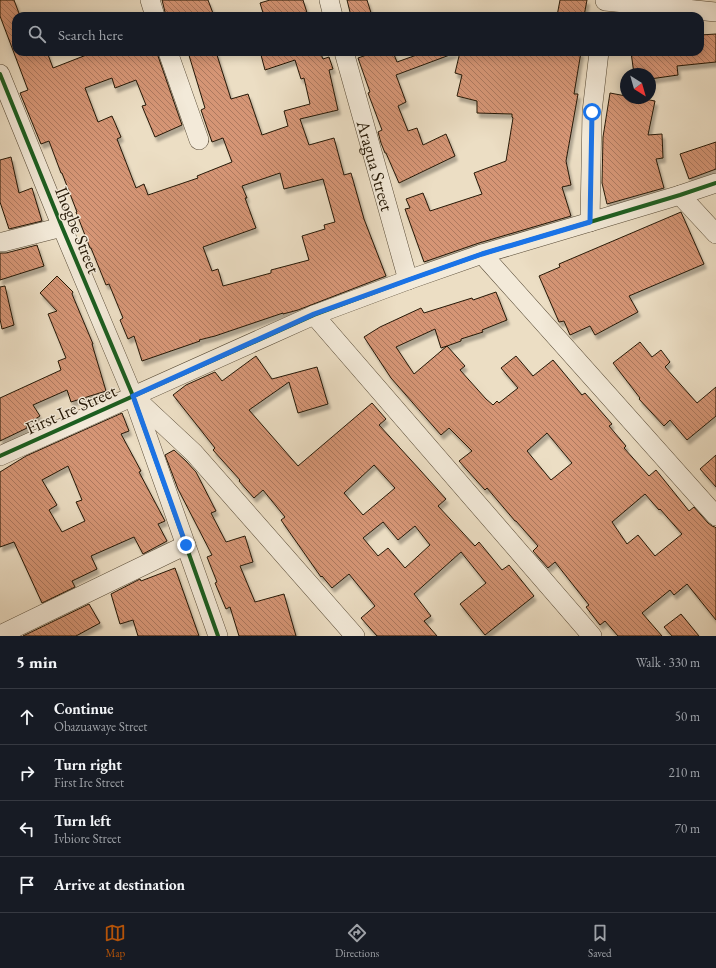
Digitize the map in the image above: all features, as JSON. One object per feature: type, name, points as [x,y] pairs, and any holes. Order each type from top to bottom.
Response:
[{"type":"street","points":[[150,0],[154,12]]},
{"type":"street","points":[[329,0],[332,12]]},
{"type":"street","points":[[605,6],[716,12]]},
{"type":"street","points":[[169,56],[199,140]]},
{"type":"street","name":"Aragua Street","points":[[345,56],[408,280]]},
{"type":"street","points":[[590,222],[592,112],[599,56]]},
{"type":"street","name":"Ihogbe Street","points":[[0,74],[133,396],[218,636]]},
{"type":"street","name":"First Ire Street","points":[[0,456],[314,314],[482,254],[716,183]]},
{"type":"street","points":[[680,195],[716,234]]},
{"type":"street","points":[[0,242],[62,227]]},
{"type":"street","points":[[482,254],[716,516]]},
{"type":"street","points":[[314,314],[592,636]]},
{"type":"street","points":[[133,396],[194,453],[355,636]]},
{"type":"street","points":[[0,635],[186,545]]},
{"type":"building","points":[[0,0],[14,0],[18,12],[12,12],[12,48],[0,16]]},
{"type":"building","points":[[162,0],[208,0],[212,12],[165,12]]},
{"type":"building","points":[[270,0],[303,0],[307,12],[263,12],[260,3]]},
{"type":"building","points":[[347,0],[367,0],[371,12],[350,12]]},
{"type":"building","points":[[560,0],[587,0],[585,12],[558,12]]},
{"type":"building","points":[[716,34],[716,62],[677,66],[678,75],[656,78],[656,68],[633,68],[632,56],[704,56],[704,35]]},
{"type":"building","points":[[15,56],[48,56],[53,68],[84,56],[158,56],[182,125],[155,137],[142,106],[146,105],[136,80],[115,88],[112,78],[85,88],[98,122],[112,116],[121,137],[117,139],[136,188],[144,184],[148,195],[198,178],[197,176],[232,162],[223,138],[212,142],[201,110],[205,108],[189,56],[217,56],[231,99],[248,94],[262,135],[288,126],[284,111],[310,104],[304,78],[301,79],[295,60],[265,70],[261,56],[322,56],[323,59],[329,57],[333,69],[329,70],[338,110],[300,119],[309,145],[334,138],[344,175],[351,173],[364,219],[386,276],[298,310],[283,313],[199,340],[200,341],[142,361],[134,336],[128,339],[120,320],[123,318],[109,284],[106,285],[90,248],[49,141],[41,144],[20,93],[28,90]],"holes":[[[280,173],[284,189],[323,179],[335,222],[324,225],[325,229],[302,236],[309,260],[271,270],[271,273],[223,286],[218,269],[212,271],[203,247],[256,228],[242,186]]]},
{"type":"building","points":[[364,56],[395,56],[397,62],[414,56],[447,56],[396,75],[406,102],[398,106],[408,131],[417,128],[423,145],[446,134],[455,156],[399,183],[381,143],[378,132],[382,130],[368,93],[370,92],[358,58]]},
{"type":"building","points":[[459,56],[580,56],[574,94],[578,94],[566,161],[571,185],[562,187],[571,216],[479,243],[424,262],[405,209],[410,208],[406,199],[423,193],[430,211],[482,194],[474,173],[506,161],[513,118],[512,114],[477,113],[477,101],[457,96],[462,75],[455,73]]},
{"type":"building","points":[[610,93],[620,95],[620,104],[654,104],[648,135],[662,134],[663,158],[656,159],[664,188],[607,204],[602,183],[603,137]]},
{"type":"building","points":[[716,142],[716,169],[689,179],[680,154]]},
{"type":"building","points":[[11,157],[19,193],[32,188],[42,221],[9,229],[0,202],[0,160]]},
{"type":"building","points":[[681,212],[704,264],[629,296],[638,312],[595,335],[590,326],[570,335],[564,321],[559,322],[539,276],[560,267],[559,264]]},
{"type":"building","points":[[37,245],[44,266],[0,280],[0,253],[6,253]]},
{"type":"building","points":[[57,276],[73,292],[72,294],[93,344],[106,391],[71,402],[67,390],[33,405],[40,416],[26,425],[27,428],[0,441],[0,398],[61,370],[58,361],[66,358],[48,314],[57,311],[40,293]]},
{"type":"building","points":[[5,286],[14,325],[2,329],[0,319],[0,287]]},
{"type":"building","points":[[496,292],[507,320],[482,330],[483,332],[461,339],[461,341],[447,346],[465,366],[460,370],[486,399],[493,405],[497,401],[499,403],[518,388],[501,368],[516,356],[533,376],[553,360],[582,395],[585,393],[612,424],[609,426],[626,446],[624,448],[649,476],[656,470],[689,511],[694,507],[708,523],[716,528],[716,620],[687,584],[674,595],[670,590],[642,613],[662,636],[618,636],[605,621],[600,625],[586,607],[589,605],[555,562],[548,568],[533,551],[538,546],[487,488],[485,490],[459,461],[472,451],[449,428],[441,435],[391,378],[364,337],[380,327],[421,308],[424,313],[472,298],[473,300]],"holes":[[[435,329],[441,348],[447,346],[414,374],[396,347]],[[547,433],[572,463],[551,480],[527,451]],[[645,494],[682,534],[655,556],[638,535],[627,544],[612,522]]]},
{"type":"building","points":[[640,342],[652,357],[661,350],[670,362],[665,367],[697,403],[716,387],[716,416],[687,440],[670,420],[664,426],[639,399],[640,398],[613,363]]},
{"type":"building","points":[[256,356],[272,379],[317,367],[328,404],[298,413],[289,382],[249,410],[298,466],[372,403],[386,419],[379,425],[446,499],[438,506],[475,546],[479,542],[502,570],[509,565],[534,596],[485,635],[460,604],[486,583],[461,552],[414,594],[431,616],[424,621],[437,636],[377,636],[361,618],[375,606],[349,574],[332,588],[322,576],[321,577],[281,520],[285,517],[263,490],[254,498],[213,450],[215,448],[173,395],[186,385],[215,372],[222,381]],"holes":[[[374,465],[395,488],[363,515],[344,493]],[[383,522],[398,540],[415,526],[430,545],[405,568],[388,548],[378,556],[363,538]]]},
{"type":"building","points":[[122,413],[129,431],[121,434],[165,521],[158,524],[167,541],[143,554],[134,537],[91,556],[97,569],[72,581],[75,587],[42,603],[14,542],[0,547],[0,472],[26,456]],"holes":[[[68,466],[82,500],[76,502],[85,521],[62,532],[49,510],[57,505],[42,480]]]},
{"type":"building","points":[[174,450],[196,472],[216,511],[211,513],[226,542],[245,536],[253,562],[240,566],[255,602],[284,594],[296,636],[239,636],[230,607],[226,609],[215,583],[217,582],[207,557],[212,555],[178,489],[165,455]]},
{"type":"building","points":[[716,455],[716,487],[700,469]]},
{"type":"building","points":[[175,568],[199,636],[138,636],[133,620],[120,624],[111,594],[140,579],[141,581]]},
{"type":"building","points":[[89,604],[100,623],[76,636],[23,636]]},
{"type":"building","points":[[681,614],[699,636],[672,636],[664,627]]},
{"type":"cycle path","points":[[0,74],[133,396],[218,636]]},
{"type":"cycle path","points":[[0,456],[314,315],[482,254],[716,183]]},
{"type":"route","points":[[186,545],[133,396],[314,314],[482,254],[590,222],[592,112]]}]
